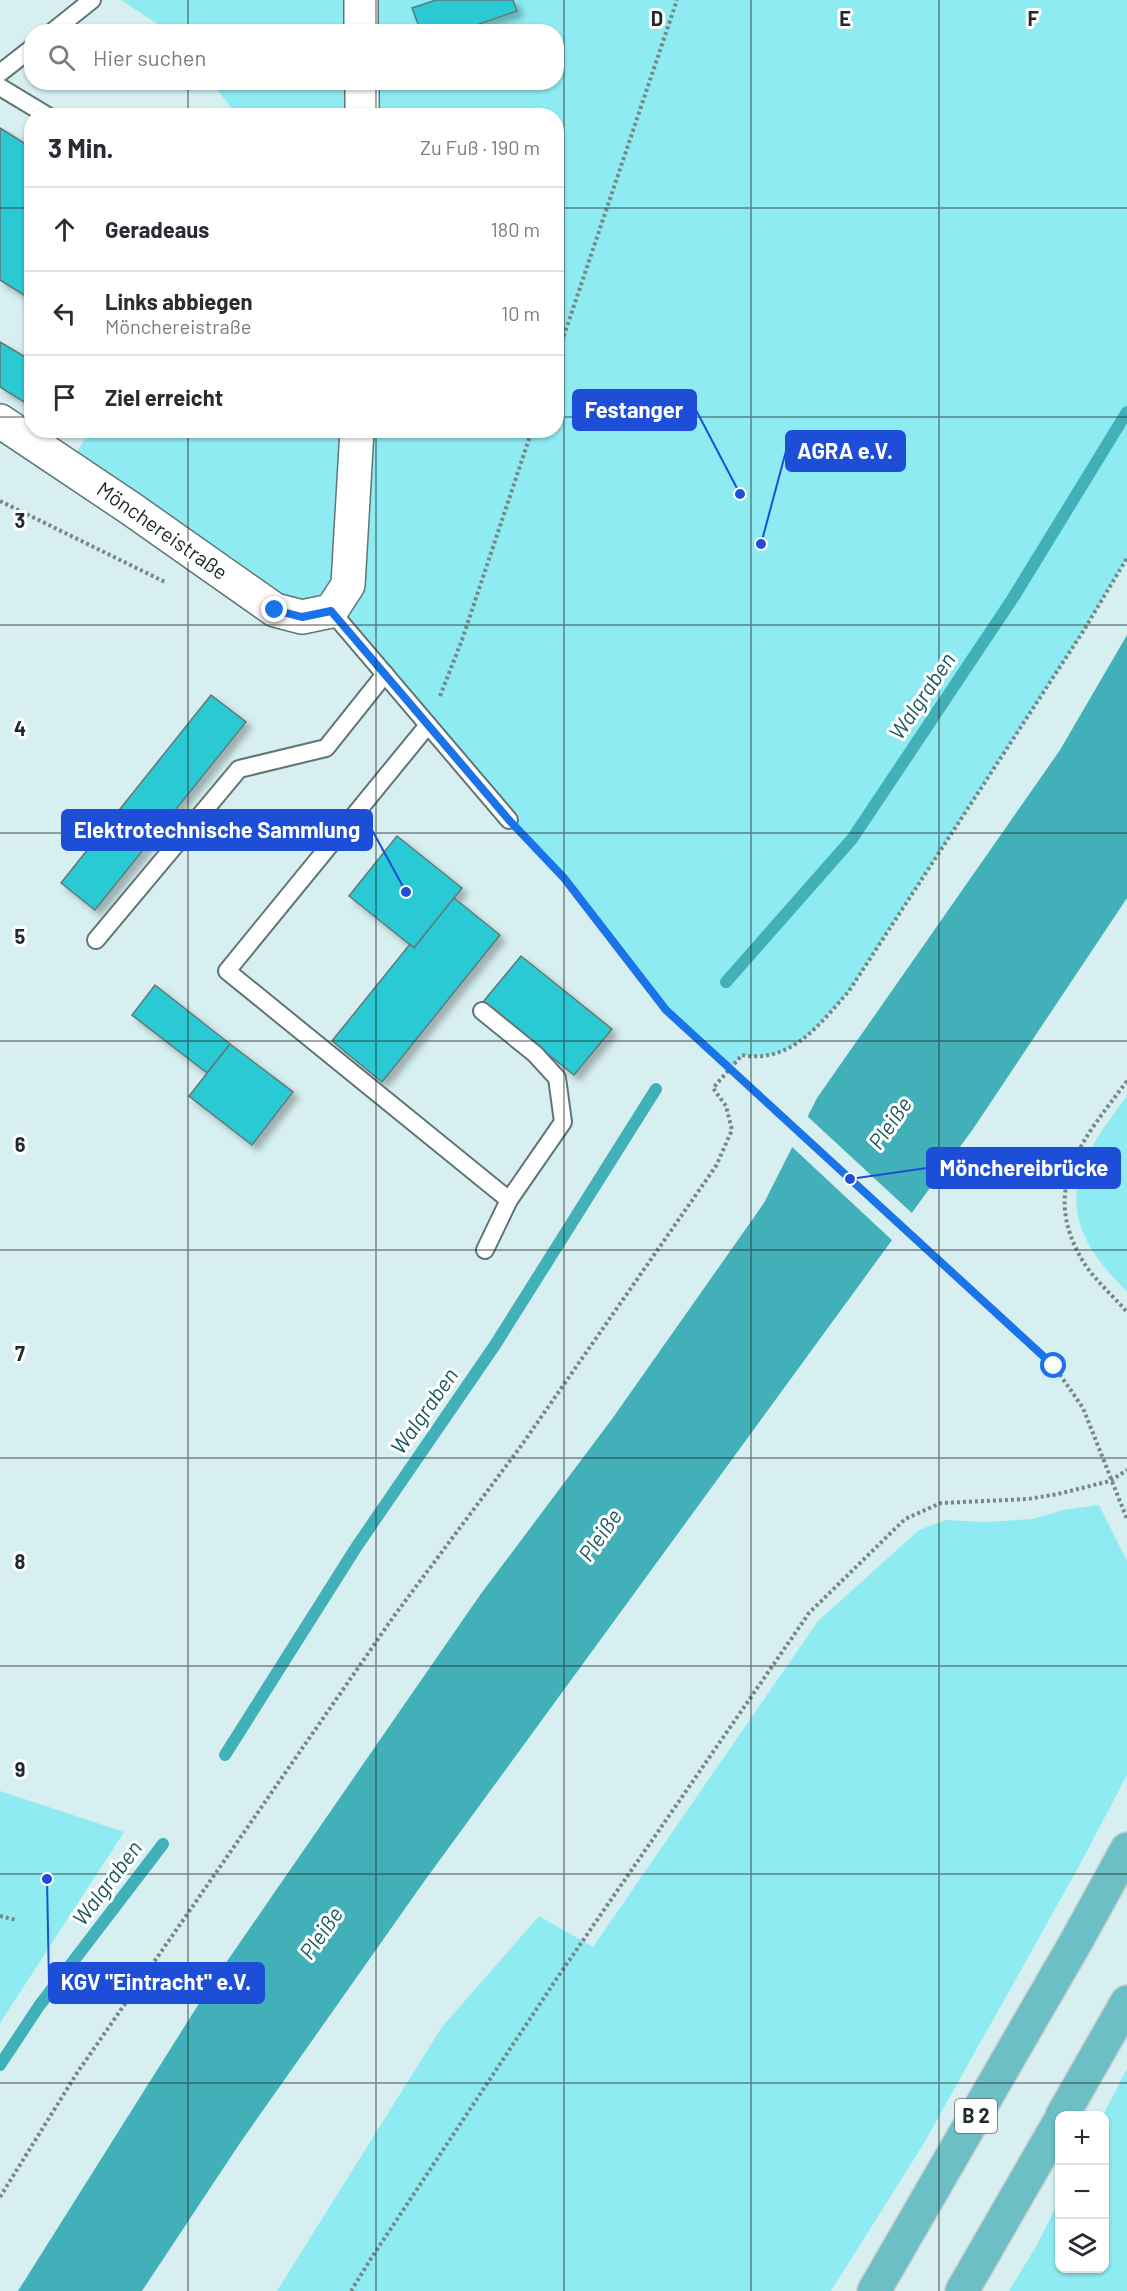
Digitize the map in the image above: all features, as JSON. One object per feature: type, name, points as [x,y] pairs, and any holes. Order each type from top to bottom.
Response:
[{"type":"highway","name":"B 2","points":[[874,2291],[1065,1961],[1127,1849]]},
{"type":"highway","points":[[1064,2111],[1127,2002]]},
{"type":"highway","points":[[962,2291],[1055,2128]]},
{"type":"street","points":[[361,0],[361,24]]},
{"type":"street","points":[[362,90],[362,108]]},
{"type":"street","name":"Mönchereistraße","points":[[0,421],[24,437]]},
{"type":"street","name":"Mönchereistraße","points":[[25,438],[275,610],[302,617],[331,611]]},
{"type":"street","points":[[331,611],[348,585],[357,438]]},
{"type":"lane","points":[[62,24],[92,0]]},
{"type":"lane","points":[[0,74],[24,54]]},
{"type":"lane","points":[[0,87],[35,108]]},
{"type":"lane","points":[[331,611],[509,820]]},
{"type":"lane","points":[[96,940],[239,769],[326,748],[384,674]]},
{"type":"lane","points":[[428,725],[227,971],[509,1200]]},
{"type":"lane","points":[[482,1011],[535,1054],[557,1078],[563,1122],[509,1200],[484,1250]]},
{"type":"path","points":[[564,335],[677,0]]},
{"type":"path","points":[[428,725],[462,640],[529,438]]},
{"type":"path","points":[[0,501],[175,587]]},
{"type":"path","points":[[0,2197],[77,2073],[348,1681],[521,1446],[716,1166],[732,1130],[726,1106],[712,1088],[742,1055],[758,1058],[775,1055],[811,1034],[849,991],[1127,558]]},
{"type":"path","points":[[509,820],[564,878],[666,1010],[1054,1366],[1083,1408],[1110,1481],[1127,1519]]},
{"type":"path","points":[[1127,1081],[1086,1137],[1071,1166],[1064,1198],[1069,1231],[1085,1264],[1127,1312]]},
{"type":"path","points":[[351,2291],[557,1978],[809,1613],[905,1519],[941,1503],[1028,1499],[1091,1488],[1110,1481],[1127,1470]]},
{"type":"path","points":[[0,1916],[16,1920]]},
{"type":"shaded area","points":[[121,0],[1127,0],[1127,558],[1084,630],[849,991],[803,1039],[775,1053],[759,1056],[742,1055],[731,1068],[666,1010],[564,878],[509,820],[331,611],[302,617],[68,466],[86,438],[564,438],[564,108],[232,108],[217,90],[564,90],[564,24],[157,24]]},
{"type":"shaded area","points":[[1127,1096],[1127,1292],[1094,1253],[1082,1231],[1077,1209],[1077,1190],[1081,1170],[1089,1152]]},
{"type":"shaded area","points":[[1099,1505],[1127,1561],[1127,1775],[1078,1868],[924,2143],[831,2291],[277,2291],[442,2027],[539,1916],[593,1947],[818,1621],[919,1530],[946,1520],[986,1522],[1033,1519],[1063,1510]]},
{"type":"shaded area","points":[[0,1791],[124,1832],[0,2023]]},
{"type":"shaded area","points":[[1127,2069],[1127,2291],[1009,2291],[1038,2243],[1055,2209],[1055,2273],[1109,2273],[1109,2111],[1105,2111]]},
{"type":"water","name":"Pleiße","points":[[1127,635],[1127,898],[973,1129],[423,1883],[240,2143],[142,2291],[18,2291],[210,1986],[480,1595],[612,1419],[764,1203],[817,1098],[1060,750]]},
{"type":"pier","points":[[806,1115],[914,1215],[894,1242],[790,1145]]},
{"type":"building","points":[[436,0],[513,0],[517,11],[479,24],[418,24],[412,8]]},
{"type":"building","points":[[0,128],[24,143],[24,295],[0,280]]},
{"type":"building","points":[[0,342],[24,356],[24,402],[0,387]]},
{"type":"building","points":[[211,695],[246,722],[95,910],[61,883]]},
{"type":"building","points":[[397,836],[462,888],[414,948],[349,896]]},
{"type":"building","points":[[454,898],[500,935],[382,1082],[332,1041],[410,944],[414,948]]},
{"type":"building","points":[[521,956],[612,1029],[574,1075],[483,1002]]},
{"type":"building","points":[[155,985],[230,1044],[207,1073],[132,1015]]},
{"type":"building","points":[[230,1044],[293,1092],[252,1145],[189,1096]]},
{"type":"waterway","name":"Walgraben","points":[[726,982],[852,839],[1013,598],[1127,412]]},
{"type":"waterway","name":"Walgraben","points":[[225,1755],[357,1546],[495,1345],[656,1089]]},
{"type":"waterway","name":"Walgraben","points":[[0,2065],[39,2006],[163,1844]]},
{"type":"place","name":"Festanger","points":[[740,494]]},
{"type":"place","name":"AGRA e.V.","points":[[761,544]]},
{"type":"place","name":"Elektrotechnische Sammlung","points":[[406,892]]},
{"type":"place","name":"Mönchereibrücke","points":[[850,1179]]},
{"type":"place","name":"KGV \"Eintracht\" e.V.","points":[[47,1879]]},
{"type":"route","points":[[275,610],[302,617],[331,611],[509,820],[564,878],[666,1010],[1054,1366]]}]
